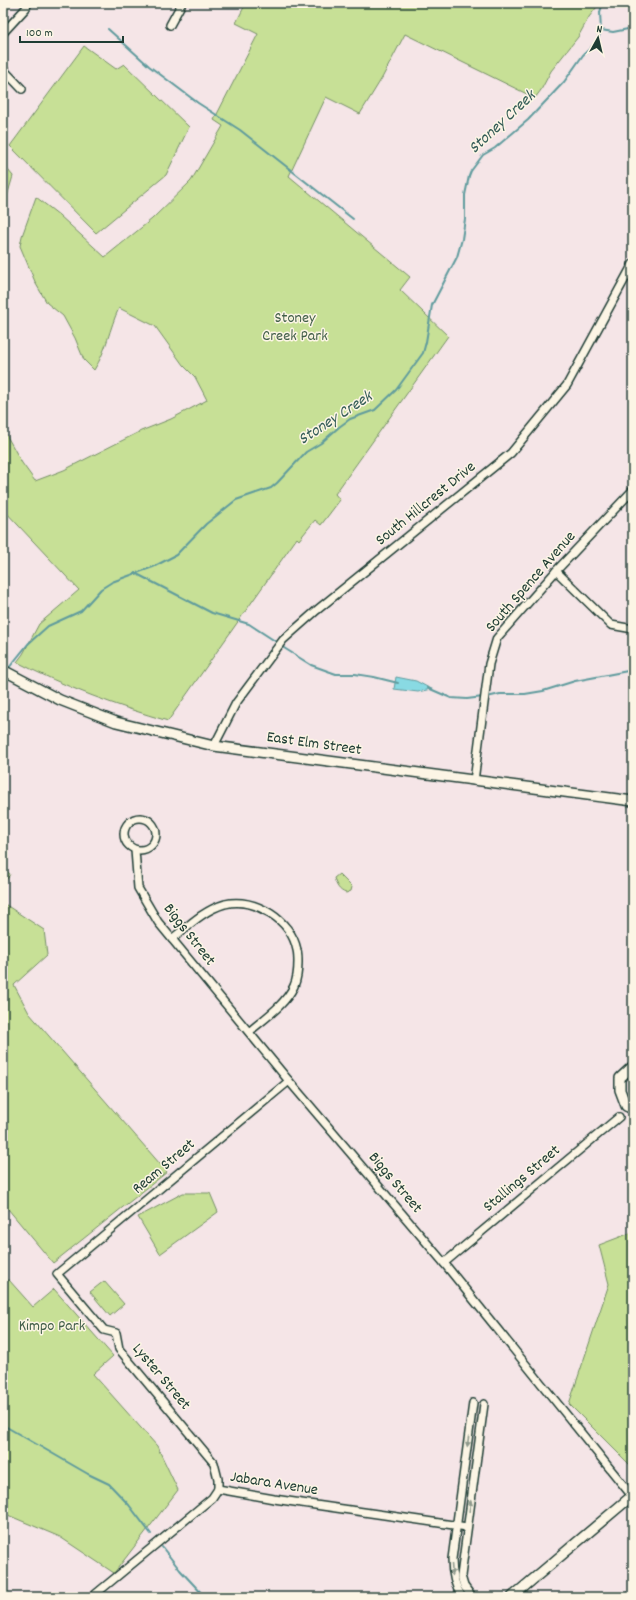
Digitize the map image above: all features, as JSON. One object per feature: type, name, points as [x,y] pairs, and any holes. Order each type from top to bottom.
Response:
[{"type":"street","points":[[3,33],[26,8],[28,3]]},
{"type":"street","points":[[170,25],[182,3]]},
{"type":"street","points":[[3,69],[22,89]]},
{"type":"street","name":"South Hillcrest Drive","points":[[214,746],[236,703],[283,640],[317,610],[511,453],[566,384],[633,264]]},
{"type":"street","name":"South Spence Avenue","points":[[474,781],[489,664],[496,638],[556,571],[633,490]]},
{"type":"street","points":[[556,571],[611,625],[633,629]]},
{"type":"street","name":"East Elm Street","points":[[3,670],[60,700],[116,722],[214,746],[633,801]]},
{"type":"street","points":[[142,817],[152,823],[156,831],[154,842],[148,848],[135,850],[127,844],[124,839],[124,829],[131,820],[142,817]]},
{"type":"street","name":"Biggs Street","points":[[135,850],[138,888],[158,922],[250,1031],[289,1081],[444,1263],[632,1496]]},
{"type":"street","points":[[172,939],[208,910],[226,904],[246,904],[265,910],[280,920],[291,934],[297,950],[298,968],[295,985],[285,1001],[250,1031]]},
{"type":"street","points":[[633,1066],[620,1078],[620,1090],[626,1106],[633,1109]]},
{"type":"street","name":"Ream Street","points":[[57,1274],[289,1081]]},
{"type":"street","name":"Stallings Street","points":[[444,1263],[619,1116]]},
{"type":"street","name":"Lyster Street","points":[[57,1274],[104,1330],[116,1333],[119,1348],[214,1463],[218,1479],[218,1489]]},
{"type":"street","points":[[462,1597],[452,1576],[452,1559],[473,1403]]},
{"type":"street","points":[[472,1597],[464,1586],[461,1576],[484,1404]]},
{"type":"street","name":"Jabara Avenue","points":[[92,1597],[212,1498],[218,1489],[274,1499],[467,1527]]},
{"type":"street","points":[[512,1597],[632,1496]]},
{"type":"green space","name":"Stoney Creek Park","points":[[246,3],[600,3],[589,17],[578,37],[551,71],[535,98],[405,34],[382,78],[360,114],[326,97],[289,176],[410,277],[400,290],[448,336],[335,494],[340,500],[321,525],[315,520],[299,540],[297,538],[168,721],[91,695],[54,680],[17,662],[39,624],[79,590],[3,509],[3,429],[22,463],[35,481],[64,470],[141,431],[171,419],[207,400],[195,377],[183,365],[155,326],[119,308],[102,355],[94,370],[84,360],[75,338],[63,316],[47,303],[36,284],[20,246],[22,236],[36,197],[59,215],[105,257],[152,219],[191,181],[223,126],[214,120],[258,34],[236,23]]},
{"type":"green space","points":[[84,46],[116,69],[124,64],[189,127],[166,175],[96,233],[10,146]]},
{"type":"green space","points":[[3,164],[13,176],[3,210]]},
{"type":"green space","points":[[3,868],[10,874],[3,886]]},
{"type":"green space","points":[[339,874],[352,887],[351,891],[346,893],[341,891],[338,887],[334,878]]},
{"type":"green space","points":[[3,903],[44,930],[47,955],[14,985],[29,1013],[167,1172],[53,1263],[3,1203]]},
{"type":"green space","points":[[183,1193],[210,1193],[218,1212],[160,1254],[138,1217]]},
{"type":"green space","points":[[633,1232],[633,1468],[569,1404],[609,1284],[599,1245]]},
{"type":"green space","name":"Kimpo Park","points":[[9,1280],[33,1307],[54,1289],[113,1356],[93,1374],[157,1446],[178,1490],[114,1573],[60,1537],[3,1513],[3,1281]]},
{"type":"green space","points":[[104,1281],[124,1304],[110,1316],[90,1292]]},
{"type":"water","points":[[396,677],[416,681],[431,689],[418,692],[394,689]]},
{"type":"waterway","name":"Stoney Creek","points":[[8,669],[28,644],[48,626],[81,611],[101,589],[112,582],[153,567],[176,555],[206,524],[236,500],[271,488],[306,452],[321,443],[350,419],[375,410],[396,390],[423,353],[432,305],[457,257],[465,219],[465,195],[471,171],[483,155],[495,148],[528,120],[564,82],[583,55],[596,43],[601,31],[600,12],[603,3]]},
{"type":"waterway","points":[[601,30],[613,32],[633,28]]},
{"type":"waterway","points":[[108,29],[149,66],[198,103],[240,130],[353,219]]},
{"type":"waterway","points":[[135,573],[212,613],[249,624],[275,641]]},
{"type":"waterway","points":[[284,648],[311,665],[336,674],[355,674],[398,683]]},
{"type":"waterway","points":[[487,697],[500,694],[525,694],[543,691],[575,681],[633,670]]},
{"type":"waterway","points":[[428,688],[451,698],[467,699],[483,697]]},
{"type":"waterway","points":[[3,1425],[88,1474],[109,1484],[129,1505],[151,1534]]},
{"type":"waterway","points":[[162,1547],[180,1570],[205,1597]]}]
